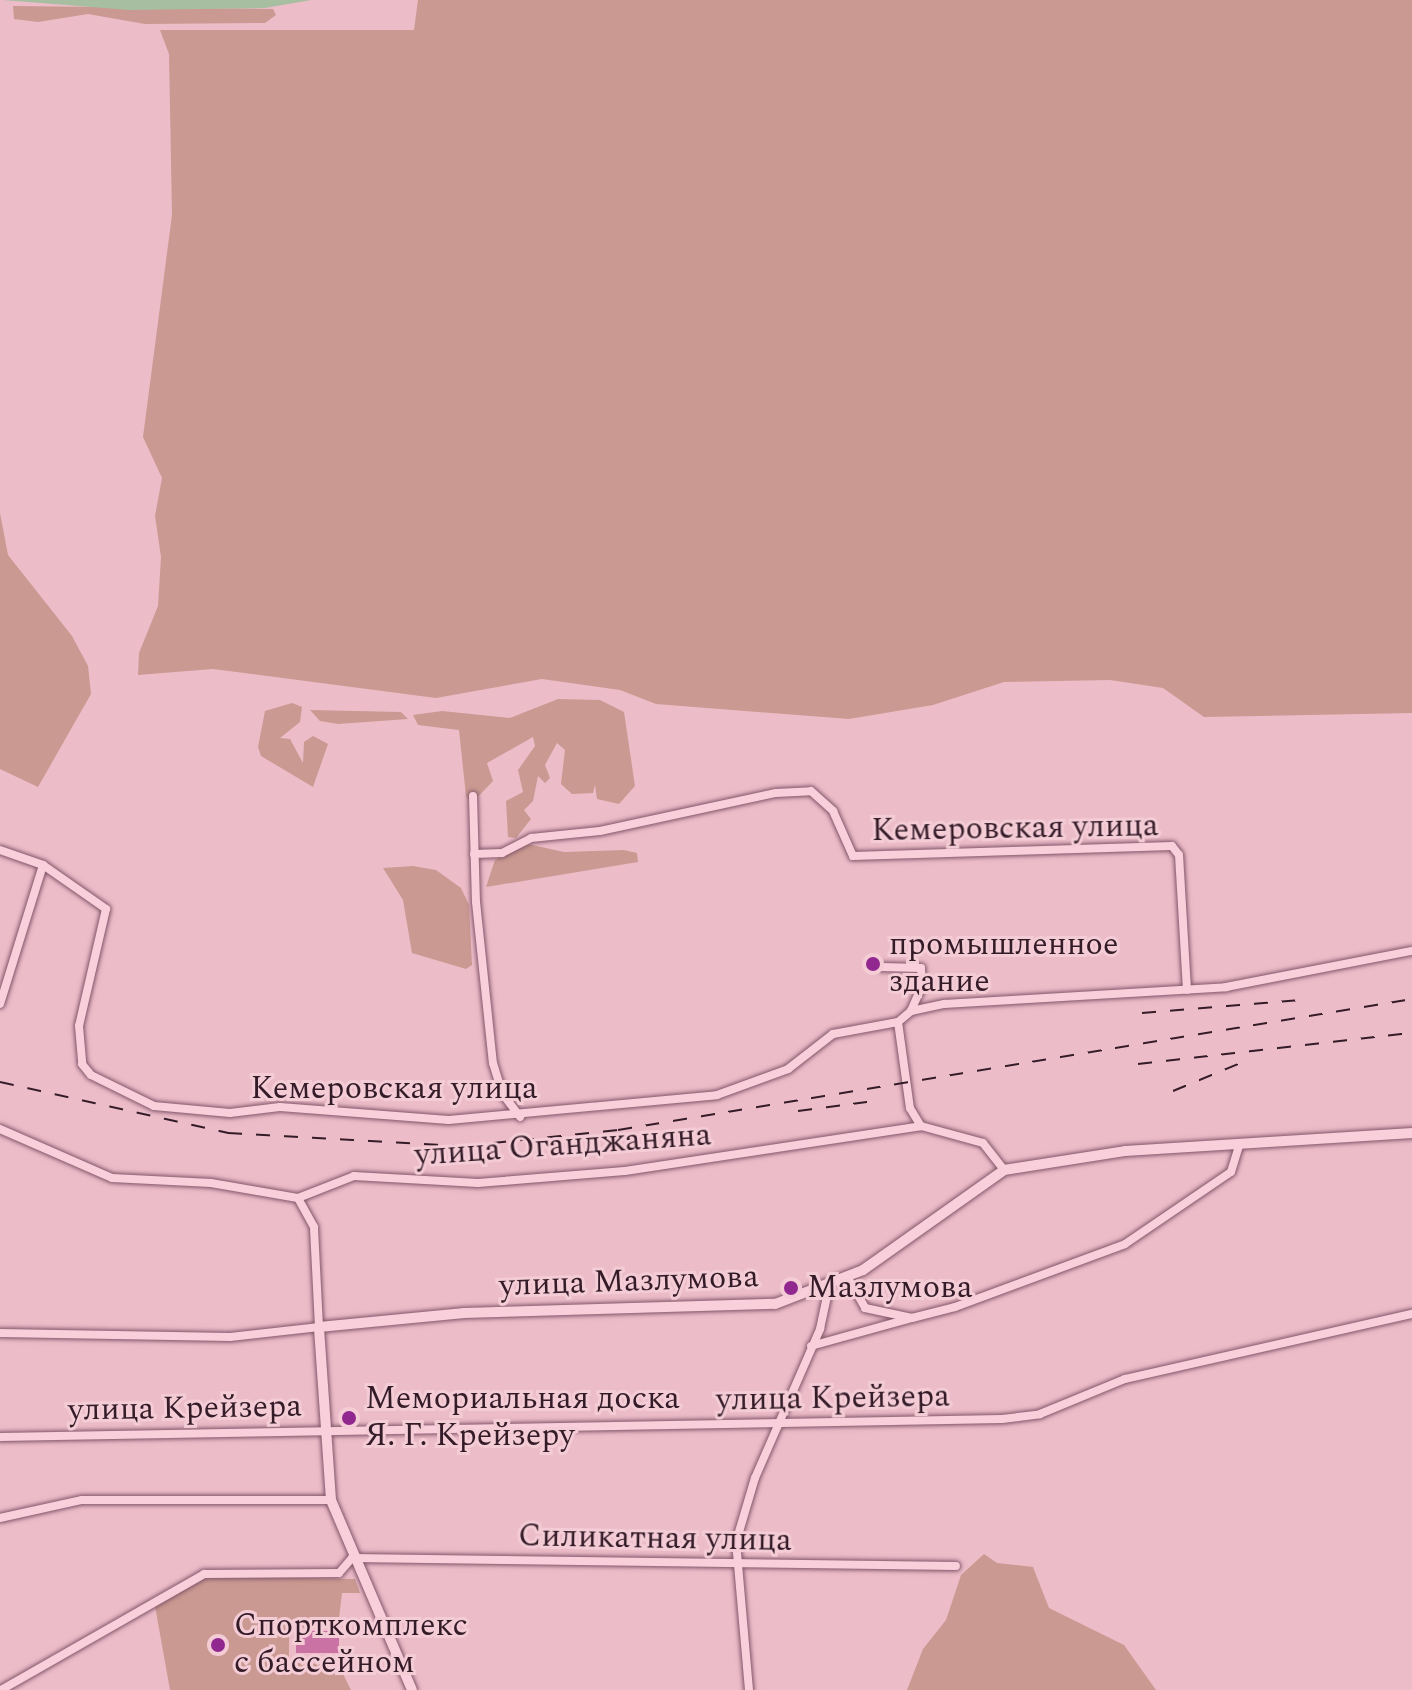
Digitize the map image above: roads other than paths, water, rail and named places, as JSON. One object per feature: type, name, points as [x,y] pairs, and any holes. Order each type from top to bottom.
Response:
[{"type":"street","name":"Кемеровская улица","points":[[474,854],[502,853],[531,838],[600,831],[776,793],[811,791],[833,811],[853,856],[1172,846],[1179,855],[1187,990]]},
{"type":"street","points":[[473,796],[474,854],[493,1063],[502,1093],[520,1117]]},
{"type":"street","points":[[0,850],[43,865],[0,1004]]},
{"type":"street","name":"Кемеровская улица","points":[[43,865],[106,909],[79,1026],[80,1050],[91,1075],[154,1106],[230,1113],[280,1107],[378,1110],[449,1120],[520,1117],[717,1095],[788,1069],[833,1034],[898,1022],[911,1011]]},
{"type":"street","points":[[911,1011],[1019,995],[1187,990],[1412,951]]},
{"type":"street","points":[[881,967],[921,968],[922,986],[911,1011]]},
{"type":"street","points":[[898,1022],[910,1108],[921,1126]]},
{"type":"street","name":"улица Оганджаняна","points":[[298,1198],[354,1176],[478,1183],[625,1171],[921,1126],[983,1143],[1004,1170]]},
{"type":"street","points":[[0,1129],[112,1178],[211,1183],[298,1198],[314,1227],[324,1430],[331,1500],[352,1558],[412,1690]]},
{"type":"street","name":"улица Мазлумова","points":[[0,1333],[230,1337],[464,1313],[775,1304],[848,1278],[1004,1170],[1062,1156],[1412,1133]]},
{"type":"street","points":[[811,1346],[912,1318],[1125,1244],[1231,1172],[1240,1143]]},
{"type":"street","points":[[848,1278],[865,1308],[912,1318]]},
{"type":"street","points":[[749,1690],[733,1564],[742,1516],[811,1346],[829,1287]]},
{"type":"street","name":"улица Крейзера","points":[[0,1437],[778,1425],[1040,1414],[1125,1379],[1412,1314]]},
{"type":"street","points":[[0,1518],[82,1500],[331,1500]]},
{"type":"street","points":[[1,1690],[204,1574],[339,1573],[352,1558]]},
{"type":"street","name":"Силикатная улица","points":[[352,1558],[956,1566]]},
{"type":"railway","points":[[0,1082],[228,1133],[464,1146],[618,1130],[1412,999]]},
{"type":"railway","points":[[1142,1013],[1300,1000]]},
{"type":"railway","points":[[1138,1064],[1412,1033]]},
{"type":"railway","points":[[1173,1091],[1243,1062]]},
{"type":"railway","points":[[798,1111],[874,1101]]},
{"type":"place","name":"промышленное здание","points":[[873,964]]},
{"type":"place","name":"Мазлумова","points":[[791,1288]]},
{"type":"place","name":"Мемориальная доска Я. Г. Крейзеру","points":[[349,1418]]},
{"type":"place","name":"Спорткомплекс с бассейном","points":[[218,1645]]}]
